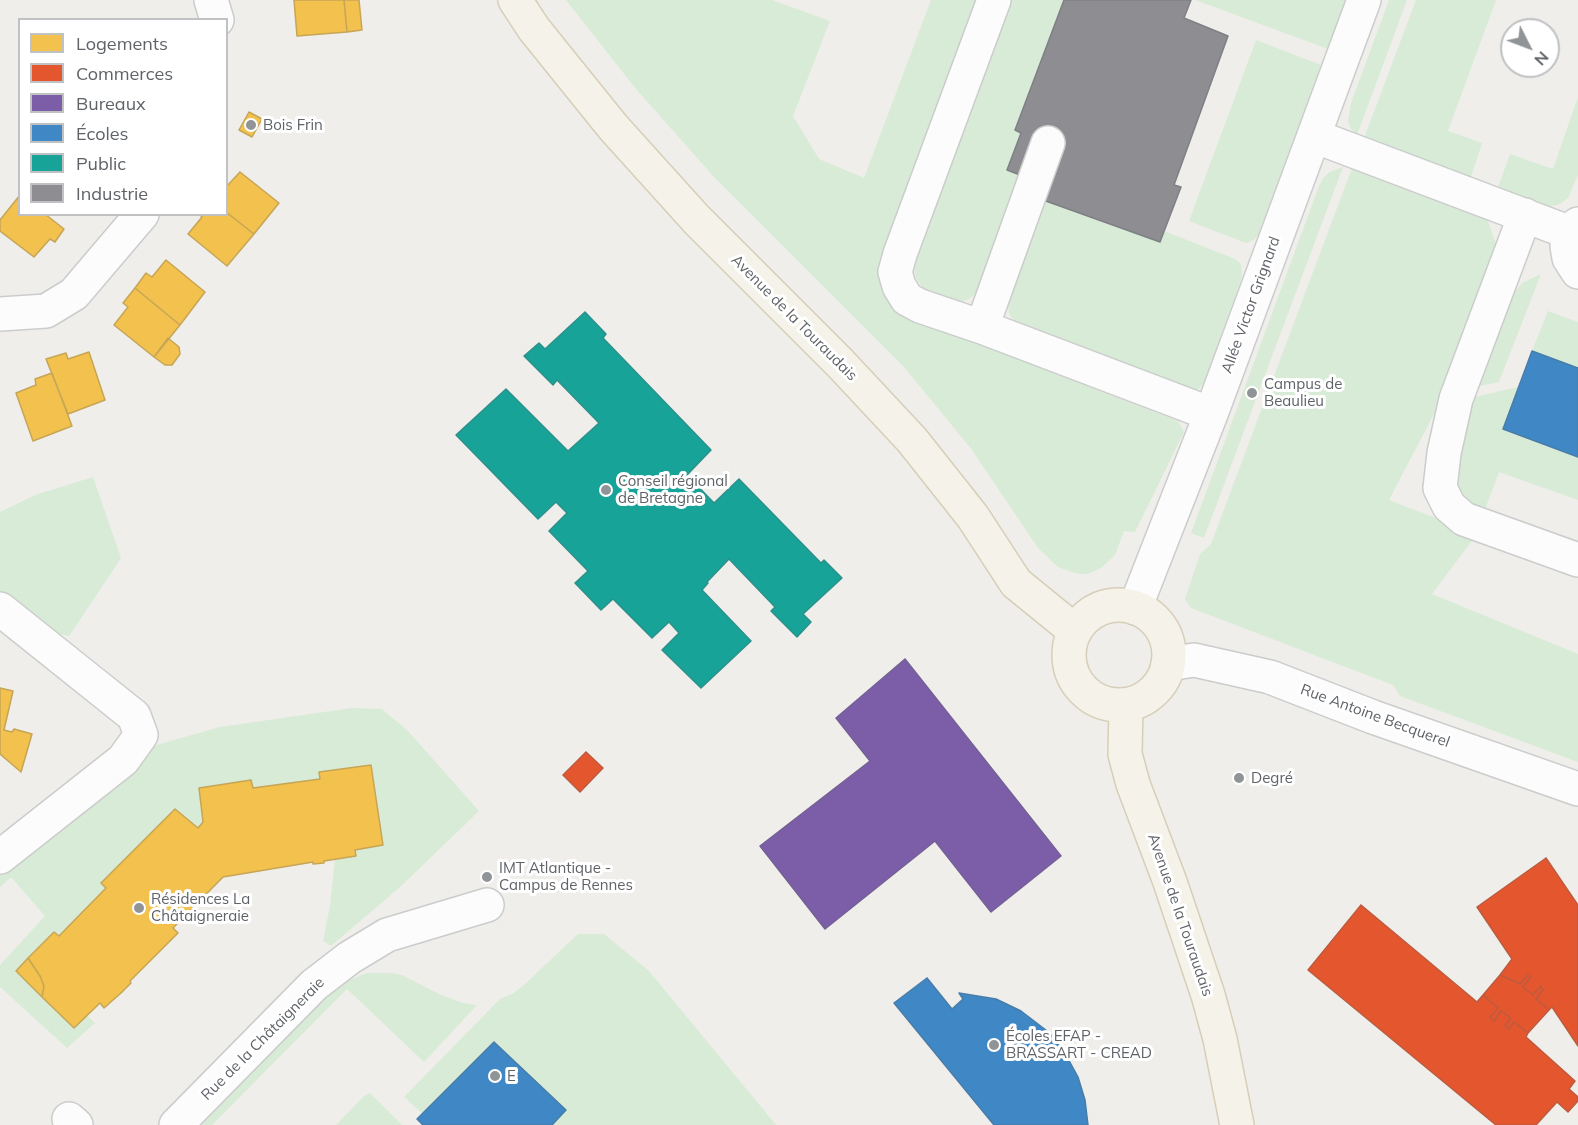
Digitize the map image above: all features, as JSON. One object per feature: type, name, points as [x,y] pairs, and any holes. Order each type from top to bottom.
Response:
[{"type":"main road","name":"Avenue de la Touraudais","points":[[515,0],[534,28],[613,127],[681,203],[841,364],[912,440],[973,517],[1016,583],[1075,631]]},
{"type":"main road","points":[[1122,605],[1134,608],[1149,616],[1161,627],[1168,641],[1168,664],[1163,680],[1140,702],[1126,706],[1112,706],[1098,702],[1086,693],[1075,679],[1069,657],[1070,644],[1075,631],[1093,611],[1105,606],[1122,605]]},
{"type":"main road","name":"Avenue de la Touraudais","points":[[1126,706],[1125,754],[1133,784],[1170,882],[1208,995],[1220,1039],[1237,1125]]},
{"type":"street","points":[[211,0],[216,18]]},
{"type":"street","points":[[994,0],[903,244],[895,272],[899,286],[907,299],[920,306],[982,327],[1211,414]]},
{"type":"street","name":"Allée Victor Grignard","points":[[1134,608],[1211,414],[1364,0]]},
{"type":"street","points":[[1314,136],[1525,215],[1573,228],[1567,246],[1569,258],[1578,272]]},
{"type":"street","points":[[982,327],[1048,143]]},
{"type":"street","points":[[1525,215],[1456,399],[1444,453],[1440,488],[1449,506],[1464,519],[1578,560]]},
{"type":"street","points":[[0,314],[46,311],[74,294],[140,216]]},
{"type":"street","points":[[0,609],[134,716],[141,735],[123,760],[0,857]]},
{"type":"street","name":"Rue Antoine Becquerel","points":[[1168,664],[1194,660],[1270,677],[1373,717],[1578,789]]},
{"type":"street","name":"Rue de la Châtaigneraie","points":[[176,1125],[315,986],[349,958],[387,935],[487,905]]},
{"type":"green space","points":[[566,0],[772,0],[830,21],[793,116],[819,159],[864,178],[931,0],[980,0],[881,274],[880,286],[890,303],[905,316],[1178,421],[1184,432],[1135,532],[1124,531],[1115,555],[1101,568],[1088,574],[1078,574],[1058,567],[1038,548],[972,450],[904,367],[713,176],[636,89]]},
{"type":"green space","points":[[1011,0],[1064,0],[1015,130],[1021,133],[1007,170],[1019,175],[982,288],[969,299],[955,304],[935,297],[924,289],[916,278],[913,266],[914,253]]},
{"type":"green space","points":[[1195,0],[1345,0],[1328,49]]},
{"type":"green space","points":[[1389,0],[1407,0],[1357,135],[1351,129],[1348,121],[1351,103]]},
{"type":"green space","points":[[1416,0],[1496,0],[1448,131],[1482,143],[1470,180],[1363,141]]},
{"type":"green space","points":[[1256,40],[1321,65],[1258,235],[1254,240],[1246,243],[1189,221]]},
{"type":"green space","points":[[1578,97],[1578,175],[1568,198],[1550,207],[1497,190],[1510,154],[1553,169]]},
{"type":"green space","points":[[1343,167],[1204,538],[1191,533],[1319,186],[1330,172]]},
{"type":"green space","points":[[1352,168],[1486,216],[1500,255],[1449,385],[1389,500],[1477,534],[1432,594],[1578,654],[1578,762],[1400,696],[1393,685],[1196,610],[1190,607],[1185,599],[1200,554],[1211,544]]},
{"type":"green space","points":[[1043,200],[1160,242],[1164,231],[1235,259],[1241,264],[1242,277],[1204,383],[1196,392],[1016,325],[1009,313],[1007,300]]},
{"type":"green space","points":[[1541,274],[1499,382],[1474,387],[1507,302],[1522,283]]},
{"type":"green space","points":[[1548,311],[1578,322],[1578,368],[1532,351]]},
{"type":"green space","points":[[1518,387],[1503,429],[1578,457],[1578,500],[1499,472],[1484,512],[1476,509],[1460,494],[1457,488],[1459,440],[1470,398]]},
{"type":"green space","points":[[93,477],[121,558],[69,636],[47,631],[0,599],[0,512],[35,495]]},
{"type":"green space","points":[[352,708],[382,709],[408,731],[479,811],[399,888],[331,946],[323,941],[330,906],[335,859],[356,856],[355,850],[383,845],[371,766],[320,772],[320,779],[253,788],[251,780],[199,788],[203,822],[198,828],[175,809],[102,883],[106,888],[59,936],[54,932],[17,971],[73,1028],[87,1015],[95,1023],[67,1048],[0,987],[0,965],[45,916],[11,877],[0,887],[0,875],[83,810],[146,748],[220,727]]},
{"type":"green space","points":[[578,934],[604,934],[649,971],[776,1125],[552,1125],[566,1110],[494,1042],[423,1114],[404,1097],[500,999],[514,993],[525,984]]},
{"type":"green space","points":[[367,973],[402,975],[439,994],[463,1003],[477,1005],[424,1062],[347,989],[212,1125],[197,1125],[337,985]]},
{"type":"green space","points":[[370,1093],[402,1125],[336,1125],[364,1096]]},
{"type":"building: Logements","points":[[294,0],[344,0],[347,32],[297,36]]},
{"type":"building: Logements","points":[[344,0],[359,0],[362,30],[347,32]]},
{"type":"building: Logements","name":"Bois Frin","points":[[249,112],[262,119],[252,137],[239,130]]},
{"type":"building: Logements","points":[[240,172],[279,203],[254,234],[228,214],[228,185]]},
{"type":"building: Logements","points":[[18,198],[18,216],[48,216],[64,229],[55,242],[50,239],[34,257],[0,231],[0,220]]},
{"type":"building: Logements","points":[[228,214],[254,234],[227,266],[188,234],[202,217],[228,216]]},
{"type":"building: Logements","points":[[166,260],[205,292],[180,325],[135,288],[146,273],[152,277]]},
{"type":"building: Logements","points":[[135,288],[180,325],[154,357],[114,325],[128,307],[123,303]]},
{"type":"building: Logements","points":[[168,338],[179,347],[180,354],[172,365],[165,365],[154,357]]},
{"type":"building: Logements","points":[[89,352],[105,400],[68,414],[46,359],[66,353],[68,359]]},
{"type":"building: Logements","points":[[52,373],[72,426],[33,441],[16,393],[36,385],[35,379]]},
{"type":"building: Logements","points":[[0,688],[13,691],[4,730],[12,732],[14,729],[32,734],[21,772],[0,754]]},
{"type":"building: Logements","name":"Résidences La Châtaigneraie","points":[[371,765],[383,845],[355,850],[356,856],[324,861],[324,863],[313,864],[313,862],[223,877],[173,928],[178,933],[130,981],[131,983],[104,1008],[100,1003],[74,1028],[42,997],[44,986],[28,958],[54,932],[59,936],[106,888],[101,883],[175,809],[198,828],[203,822],[199,788],[251,780],[253,788],[320,779],[319,772]]},
{"type":"building: Logements","points":[[28,958],[44,986],[42,997],[16,971]]},
{"type":"building: Commerces","points":[[586,752],[603,768],[580,792],[563,775]]},
{"type":"building: Commerces","points":[[1546,858],[1578,905],[1578,1046],[1552,1007],[1549,1010],[1536,999],[1543,990],[1541,986],[1533,995],[1523,987],[1531,977],[1528,975],[1520,984],[1500,975],[1512,959],[1477,907]]},
{"type":"building: Commerces","points":[[1361,905],[1477,1002],[1483,995],[1498,1008],[1490,1017],[1494,1021],[1501,1011],[1511,1018],[1505,1026],[1509,1029],[1514,1022],[1528,1033],[1526,1037],[1575,1081],[1569,1089],[1578,1097],[1578,1101],[1568,1112],[1557,1102],[1536,1125],[1496,1125],[1308,970]]},
{"type":"building: Commerces","points":[[1500,975],[1520,984],[1528,975],[1531,977],[1523,987],[1533,995],[1541,986],[1543,990],[1536,999],[1549,1010],[1528,1033],[1514,1022],[1509,1029],[1505,1026],[1511,1018],[1501,1011],[1494,1021],[1490,1017],[1498,1008],[1483,995]]},
{"type":"building: Bureaux","points":[[905,659],[1061,856],[991,912],[935,841],[825,929],[760,846],[870,761],[836,718]]},
{"type":"building: Écoles","points":[[1532,351],[1578,368],[1578,457],[1503,429]]},
{"type":"building: Écoles","name":"Écoles EFAP - BRASSART - CREAD","points":[[927,978],[952,1009],[963,999],[959,993],[996,999],[1021,1011],[1051,1034],[1078,1077],[1085,1100],[1088,1125],[994,1125],[894,1003]]},
{"type":"building: Écoles","name":"E","points":[[494,1042],[566,1110],[552,1125],[423,1125],[417,1119]]},
{"type":"building: Public","name":"Conseil régional de Bretagne","points":[[585,312],[606,334],[603,338],[711,450],[687,475],[714,503],[739,479],[821,563],[824,560],[842,578],[803,614],[811,622],[797,637],[771,611],[775,607],[729,559],[702,590],[751,641],[701,688],[662,650],[679,633],[669,622],[652,638],[613,599],[601,610],[575,583],[588,571],[549,531],[567,513],[556,502],[538,519],[456,435],[506,389],[568,451],[599,423],[557,380],[553,385],[524,356],[539,343],[545,349]]},
{"type":"building: Industrie","points":[[1064,0],[1191,0],[1184,18],[1228,36],[1174,185],[1181,187],[1160,242],[1043,200],[1020,175],[1007,170],[1021,133],[1015,130]]},
{"type":"place","name":"Bois Frin","points":[[251,125]]},
{"type":"place","name":"Campus de Beaulieu","points":[[1252,393]]},
{"type":"place","name":"Conseil régional de Bretagne","points":[[606,490]]},
{"type":"place","name":"Degré","points":[[1239,778]]},
{"type":"place","name":"IMT Atlantique - Campus de Rennes","points":[[487,877]]},
{"type":"place","name":"Résidences La Châtaigneraie","points":[[139,908]]},
{"type":"place","name":"Écoles EFAP - BRASSART - CREAD","points":[[994,1045]]},
{"type":"place","name":"E","points":[[495,1076]]}]
